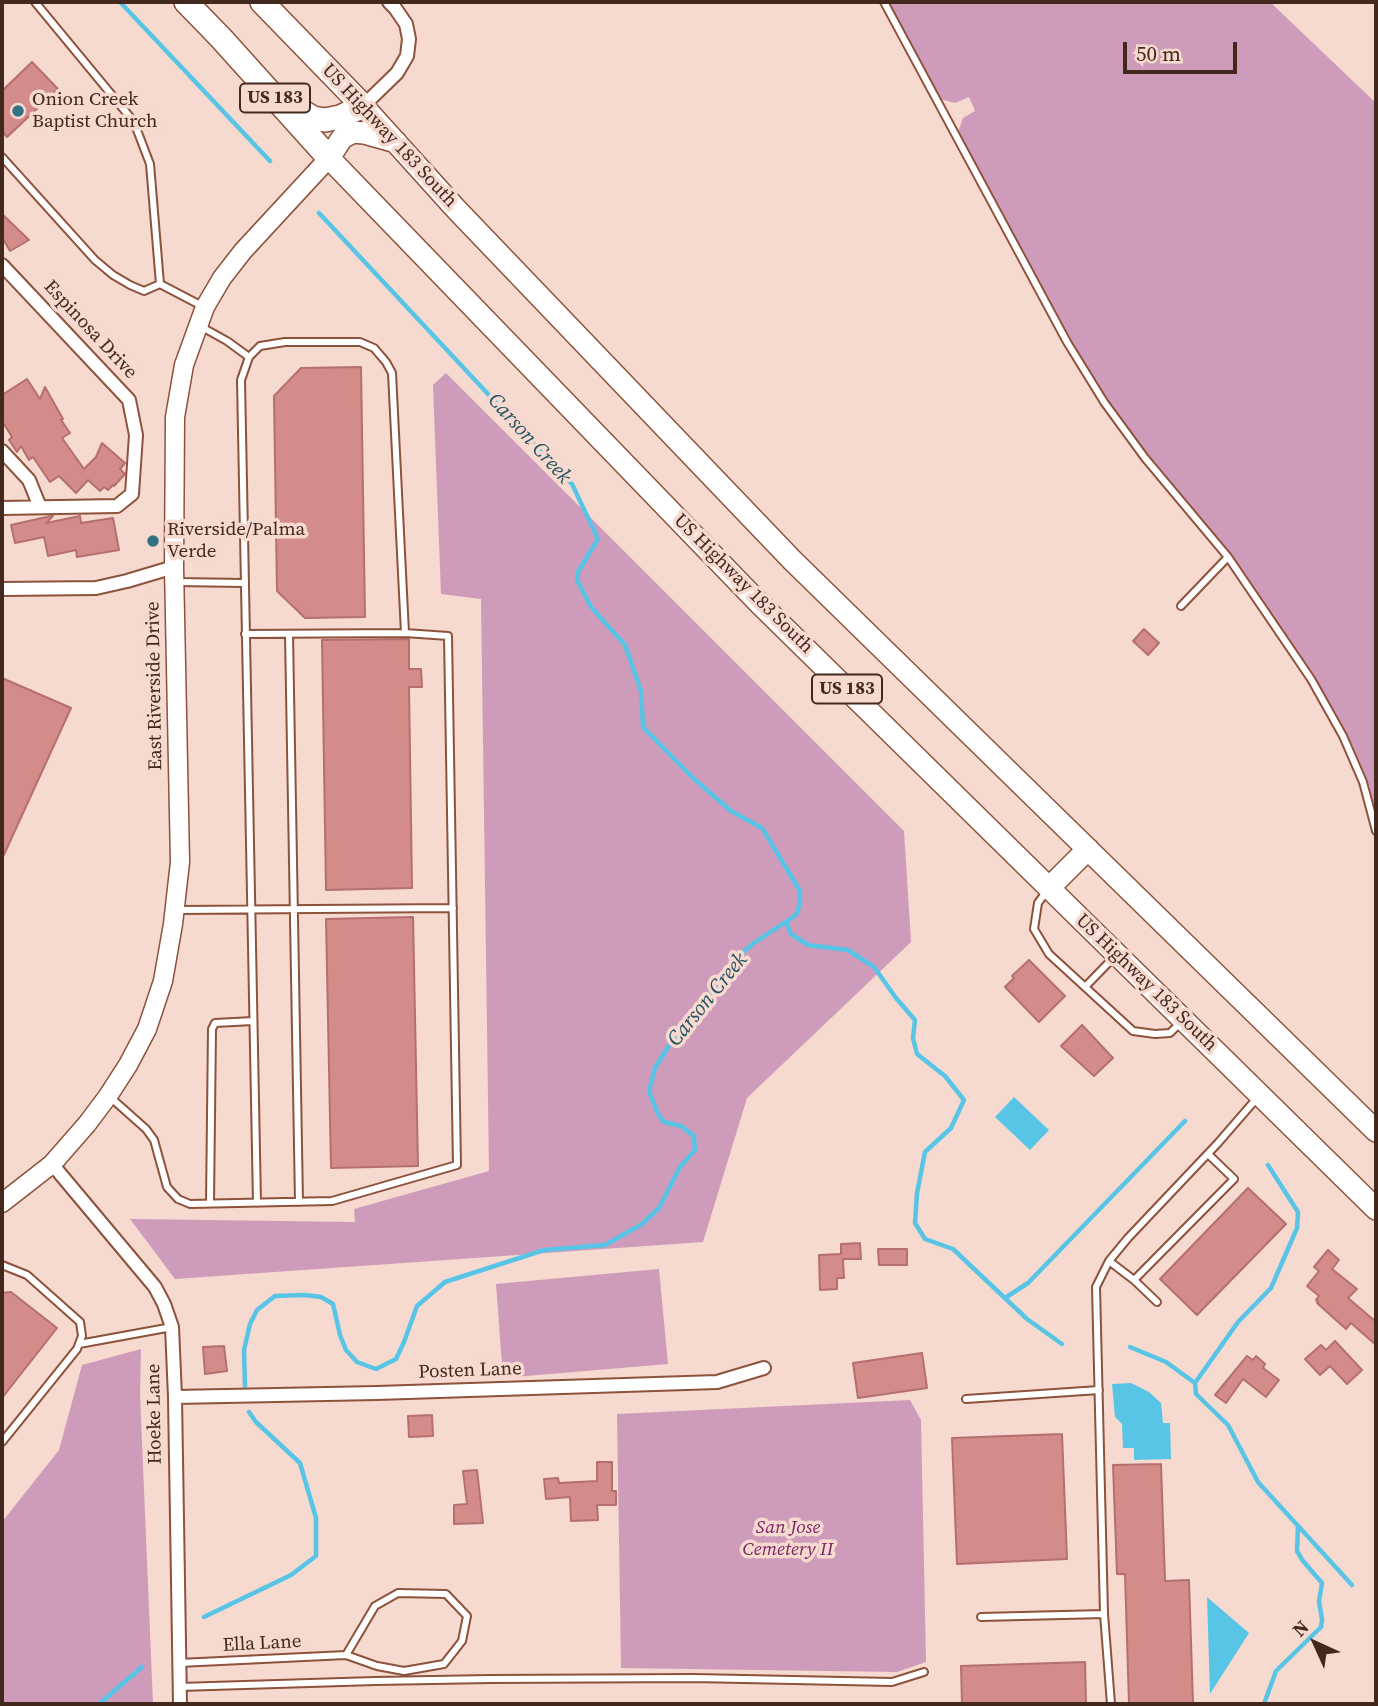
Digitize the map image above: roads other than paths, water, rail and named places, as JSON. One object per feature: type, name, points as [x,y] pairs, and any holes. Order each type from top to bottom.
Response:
[{"type":"highway","name":"US Highway 183 South","points":[[186,2],[329,158],[759,603],[1376,1209]]},
{"type":"highway","name":"US Highway 183 South","points":[[262,2],[792,560],[1376,1131]]},
{"type":"highway","points":[[276,100],[313,118],[325,120],[340,117],[363,106]]},
{"type":"highway","points":[[329,158],[342,138],[353,132],[396,142]]},
{"type":"highway","points":[[1049,888],[1088,849]]},
{"type":"main road","name":"East Riverside Drive","points":[[2,1203],[52,1164],[108,1096],[147,1030],[163,981],[180,862],[175,417],[184,365],[205,307],[222,278],[243,251],[329,158]]},
{"type":"street","points":[[363,106],[397,74],[407,55],[409,39],[406,24],[389,2]]},
{"type":"street","name":"Espinosa Drive","points":[[2,265],[130,400],[136,435],[132,494],[117,506],[40,507]]},
{"type":"street","points":[[2,452],[29,480],[40,507],[2,508]]},
{"type":"street","points":[[2,589],[96,588],[175,575]]},
{"type":"street","name":"Hoeke Lane","points":[[52,1164],[155,1287],[172,1327],[180,1704]]},
{"type":"street","name":"Posten Lane","points":[[175,1396],[377,1394],[717,1382],[764,1368]]},
{"type":"lane","points":[[35,2],[130,117],[137,130],[150,164],[160,284]]},
{"type":"lane","points":[[884,2],[1067,342],[1104,402],[1145,458],[1228,557],[1311,678],[1343,736],[1363,782],[1376,831]]},
{"type":"lane","points":[[2,158],[95,260],[113,275],[144,291],[160,284]]},
{"type":"lane","points":[[160,284],[205,307]]},
{"type":"lane","points":[[198,325],[249,357]]},
{"type":"lane","points":[[257,1203],[241,380],[249,357],[260,346],[285,342],[360,342],[374,348],[392,373],[405,633]]},
{"type":"lane","points":[[1181,606],[1228,557]]},
{"type":"lane","points":[[175,575],[244,583]]},
{"type":"lane","points":[[108,1096],[146,1129],[154,1140],[167,1187],[178,1199],[190,1204],[332,1201],[457,1165],[449,636],[405,633],[245,634]]},
{"type":"lane","points":[[289,634],[299,1202]]},
{"type":"lane","points":[[1049,888],[1038,903],[1034,929],[1049,954],[1133,1031],[1170,1033],[1184,1020]]},
{"type":"lane","points":[[174,910],[453,908]]},
{"type":"lane","points":[[1086,988],[1117,954]]},
{"type":"lane","points":[[210,1203],[212,1029],[215,1023],[253,1021]]},
{"type":"lane","points":[[1111,1704],[1104,1614],[1096,1287],[1109,1261],[1128,1238],[1260,1095]]},
{"type":"lane","points":[[1134,1280],[1234,1179],[1208,1154]]},
{"type":"lane","points":[[1109,1261],[1157,1302]]},
{"type":"lane","points":[[2,1265],[27,1275],[80,1322],[82,1336],[77,1349],[2,1442]]},
{"type":"lane","points":[[79,1344],[172,1327]]},
{"type":"lane","points":[[966,1399],[1099,1390]]},
{"type":"lane","name":"Ella Lane","points":[[179,1663],[346,1655],[377,1666],[404,1671],[444,1664],[462,1642],[467,1616],[446,1594],[398,1593],[375,1606],[346,1655]]},
{"type":"lane","points":[[981,1617],[1104,1614]]},
{"type":"lane","points":[[179,1687],[490,1679],[695,1678],[892,1682],[924,1672]]},
{"type":"water","points":[[1014,1097],[1049,1130],[1030,1150],[995,1117]]},
{"type":"water","points":[[1131,1383],[1149,1392],[1161,1403],[1163,1423],[1170,1423],[1171,1459],[1134,1460],[1134,1448],[1123,1448],[1122,1424],[1115,1417],[1112,1384]]},
{"type":"water","points":[[1207,1597],[1249,1633],[1210,1694]]},
{"type":"waterway","name":"Carson Creek","points":[[120,2],[270,161]]},
{"type":"waterway","name":"Carson Creek","points":[[245,1386],[244,1350],[250,1324],[257,1310],[275,1296],[321,1297],[333,1304],[346,1350],[357,1362],[376,1369],[396,1359],[417,1306],[445,1282],[544,1250],[605,1245],[642,1224],[659,1208],[680,1167],[695,1150],[694,1136],[681,1126],[664,1122],[658,1114],[649,1091],[655,1068],[673,1039],[726,978],[736,958],[796,915],[800,903],[800,891],[762,828],[731,811],[693,778],[643,727],[641,691],[625,645],[591,607],[577,580],[578,572],[598,539],[572,484],[319,213]]},
{"type":"waterway","points":[[786,922],[791,934],[808,945],[848,950],[874,967],[915,1020],[913,1038],[917,1054],[945,1076],[964,1100],[951,1128],[925,1152],[917,1193],[915,1223],[925,1239],[953,1249],[1027,1319],[1062,1344]]},
{"type":"waterway","points":[[1005,1298],[1028,1283],[1185,1121]]},
{"type":"waterway","points":[[1268,1165],[1298,1212],[1297,1228],[1271,1288],[1238,1322],[1195,1383],[1196,1394],[1228,1425],[1258,1482],[1352,1585]]},
{"type":"waterway","points":[[1130,1347],[1166,1362],[1195,1383]]},
{"type":"waterway","name":"Carson Creek","points":[[204,1617],[291,1575],[316,1556],[316,1518],[300,1463],[256,1422],[249,1412]]},
{"type":"waterway","points":[[1264,1704],[1276,1671],[1321,1627],[1319,1602],[1322,1583],[1297,1551],[1298,1526]]},
{"type":"waterway","name":"Carson Creek","points":[[99,1704],[142,1667]]},
{"type":"place","name":"Onion Creek Baptist Church","points":[[18,111]]},
{"type":"place","name":"Riverside/Palma Verde","points":[[153,541]]},
{"type":"park label","name":"San Jose Cemetery II","points":[[788,1539]]}]
